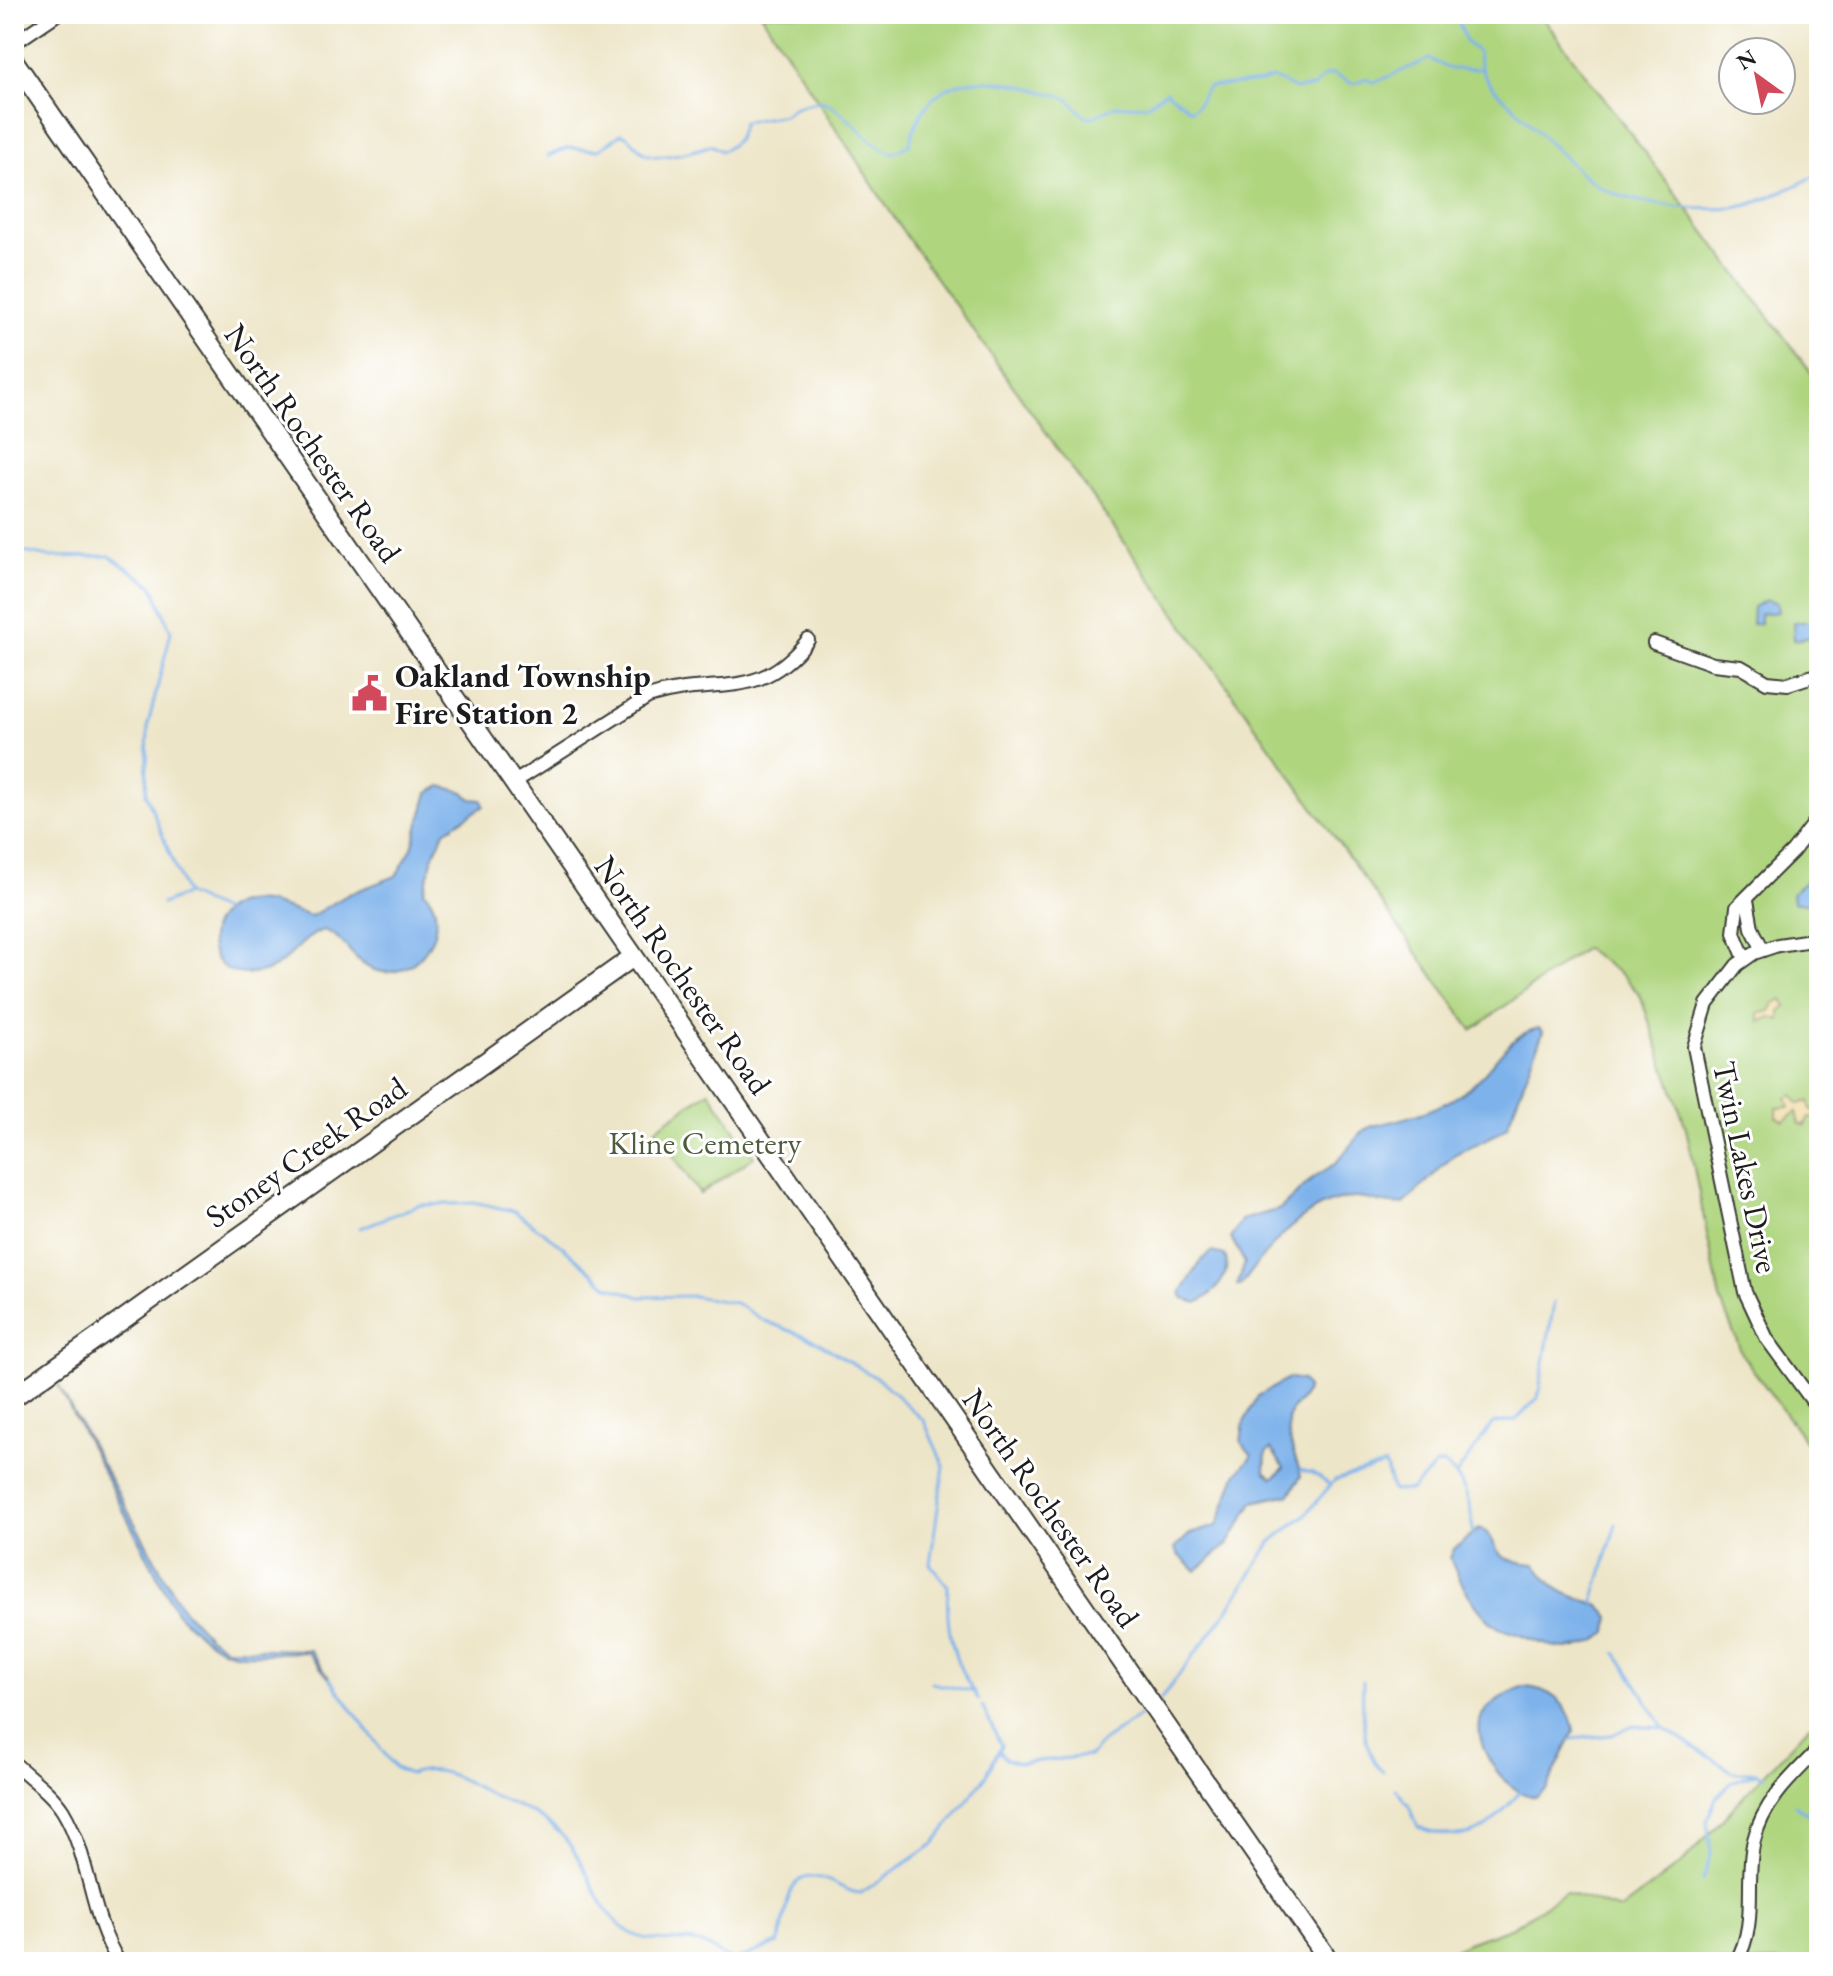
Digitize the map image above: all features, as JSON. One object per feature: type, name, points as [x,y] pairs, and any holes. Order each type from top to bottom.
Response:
[{"type":"main road","name":"North Rochester Road","points":[[14,61],[1330,1962]]},
{"type":"main road","name":"Stoney Creek Road","points":[[14,1397],[633,957]]},
{"type":"street","points":[[14,43],[57,14]]},
{"type":"street","points":[[513,783],[648,697],[673,689],[741,685],[765,678],[792,661],[808,640]]},
{"type":"street","points":[[1654,643],[1713,664],[1741,667],[1767,682],[1788,684],[1819,674]]},
{"type":"street","points":[[1745,959],[1735,938],[1734,915],[1737,907],[1747,900],[1819,817]]},
{"type":"street","points":[[1747,900],[1752,928],[1763,950]]},
{"type":"street","name":"Twin Lakes Drive","points":[[1819,939],[1763,950],[1729,971],[1707,1004],[1697,1028],[1696,1069],[1745,1292],[1767,1339],[1819,1410]]},
{"type":"street","points":[[1736,1962],[1750,1924],[1751,1855],[1759,1824],[1784,1785],[1819,1749]]},
{"type":"street","points":[[14,1763],[63,1811],[75,1837],[98,1921],[119,1962]]},
{"type":"green space","points":[[761,14],[1540,14],[1819,383],[1819,1460],[1743,1356],[1720,1299],[1686,1128],[1640,995],[1624,977],[1585,948],[1472,1030],[906,236]]},
{"type":"green space","name":"Kline Cemetery","points":[[709,1091],[754,1157],[700,1194],[655,1129]]},
{"type":"green space","points":[[1819,1715],[1819,1962],[1429,1962],[1512,1927],[1565,1892],[1620,1910],[1684,1861]]},
{"type":"sand","points":[[1783,999],[1787,1006],[1780,1011],[1780,1020],[1770,1017],[1760,1022],[1758,1014],[1770,1011],[1774,1003]]},
{"type":"sand","points":[[1793,1095],[1799,1104],[1809,1101],[1811,1109],[1817,1112],[1815,1117],[1808,1118],[1806,1125],[1800,1124],[1797,1112],[1784,1121],[1777,1117],[1777,1108],[1790,1107],[1787,1098]]},
{"type":"water","points":[[1766,600],[1777,603],[1778,612],[1760,614],[1760,623],[1752,624],[1753,607]]},
{"type":"water","points":[[1793,622],[1819,622],[1819,636],[1794,640]]},
{"type":"water","points":[[441,786],[464,792],[471,799],[482,800],[484,806],[445,831],[434,853],[424,891],[433,903],[436,918],[434,932],[419,958],[393,972],[378,971],[362,963],[338,939],[323,930],[307,939],[280,964],[263,972],[242,974],[226,969],[216,959],[211,946],[212,932],[218,918],[229,908],[254,901],[311,916],[349,894],[396,876],[412,848],[428,793]]},
{"type":"water","points":[[1819,871],[1819,903],[1793,903],[1792,893]]},
{"type":"water","points":[[1539,1028],[1543,1032],[1507,1126],[1455,1154],[1404,1204],[1355,1198],[1337,1200],[1304,1216],[1275,1242],[1241,1286],[1237,1286],[1245,1263],[1231,1238],[1241,1220],[1280,1209],[1314,1177],[1335,1164],[1360,1134],[1370,1127],[1422,1113],[1458,1096],[1478,1080],[1509,1045]]},
{"type":"water","points":[[1212,1252],[1225,1255],[1227,1262],[1220,1284],[1197,1303],[1184,1299],[1181,1293],[1202,1260]]},
{"type":"water","points":[[1290,1378],[1302,1380],[1307,1388],[1288,1420],[1289,1435],[1301,1476],[1290,1494],[1253,1502],[1229,1543],[1196,1571],[1177,1554],[1175,1548],[1190,1534],[1217,1526],[1236,1475],[1252,1455],[1241,1442],[1244,1422],[1258,1396]],"holes":[[[1271,1449],[1284,1468],[1273,1478],[1265,1471],[1266,1453]]]},
{"type":"water","points":[[58,1385],[182,1608],[209,1637],[226,1648],[310,1650],[330,1679],[307,1652],[235,1653],[209,1642],[176,1612]]},
{"type":"water","points":[[1480,1528],[1492,1539],[1501,1555],[1518,1562],[1535,1564],[1559,1590],[1601,1608],[1610,1617],[1608,1633],[1586,1645],[1564,1648],[1543,1644],[1496,1626],[1469,1595],[1450,1558],[1454,1549]]},
{"type":"water","points":[[1522,1687],[1541,1690],[1556,1698],[1568,1712],[1574,1731],[1547,1788],[1536,1797],[1515,1789],[1496,1770],[1488,1758],[1480,1733],[1485,1710],[1496,1700]]},
{"type":"waterway","points":[[1456,14],[1466,42],[1478,52],[1482,72],[1492,87],[1573,165],[1604,189],[1659,205],[1733,208],[1764,199],[1819,174]]},
{"type":"waterway","points":[[548,156],[567,148],[599,150],[621,134],[642,152],[652,156],[679,154],[711,145],[721,151],[734,143],[743,122],[784,115],[795,107],[821,101],[839,111],[872,142],[893,153],[909,145],[917,121],[928,104],[942,91],[976,81],[995,81],[1059,95],[1073,103],[1084,116],[1094,117],[1115,106],[1147,105],[1166,91],[1191,110],[1197,106],[1208,87],[1262,82],[1272,78],[1296,89],[1314,87],[1325,75],[1333,74],[1353,84],[1366,78],[1374,83],[1429,59],[1450,69],[1478,69]]},
{"type":"waterway","points":[[14,550],[49,557],[110,556],[153,586],[171,632],[148,725],[146,794],[186,894],[223,911]]},
{"type":"waterway","points":[[162,904],[186,894]]},
{"type":"waterway","points":[[360,1228],[419,1205],[478,1203],[514,1211],[562,1246],[608,1286],[640,1297],[693,1296],[735,1303],[765,1321],[816,1341],[881,1381],[924,1421],[944,1466],[930,1564],[948,1586],[948,1617],[953,1646],[963,1673],[979,1700]]},
{"type":"waterway","points":[[1456,1475],[1492,1424],[1516,1420],[1538,1398],[1554,1303]]},
{"type":"waterway","points":[[1160,1700],[1228,1610],[1270,1543],[1305,1515],[1335,1480],[1385,1465],[1393,1491],[1412,1490],[1436,1465],[1443,1464],[1457,1477],[1466,1494],[1473,1533]]},
{"type":"waterway","points":[[1300,1470],[1313,1473],[1330,1485]]},
{"type":"waterway","points":[[1593,1602],[1616,1524]]},
{"type":"waterway","points":[[1616,1653],[1663,1727]]},
{"type":"waterway","points":[[330,1679],[395,1768],[410,1774],[435,1771],[457,1777],[552,1826],[574,1850],[605,1908],[622,1927],[649,1939],[698,1943],[736,1960],[778,1943],[788,1899],[798,1881],[807,1877],[820,1878],[861,1893],[934,1844],[986,1776],[1001,1745],[982,1706]]},
{"type":"waterway","points":[[1363,1681],[1367,1742],[1370,1753],[1383,1772]]},
{"type":"waterway","points":[[931,1683],[971,1691]]},
{"type":"waterway","points":[[999,1751],[1006,1759],[1019,1763],[1090,1756],[1103,1741],[1146,1712]]},
{"type":"waterway","points":[[1572,1739],[1612,1735],[1631,1726],[1664,1728],[1733,1772],[1756,1772],[1764,1777]]},
{"type":"waterway","points":[[1703,1880],[1711,1854],[1707,1820],[1716,1798],[1732,1782],[1755,1773]]},
{"type":"waterway","points":[[1396,1789],[1408,1804],[1418,1827],[1452,1835],[1465,1835],[1486,1827],[1520,1792]]},
{"type":"waterway","points":[[1795,1805],[1819,1821]]},
{"type":"place","name":"Oakland Township Fire Station 2","points":[[369,694]]}]
